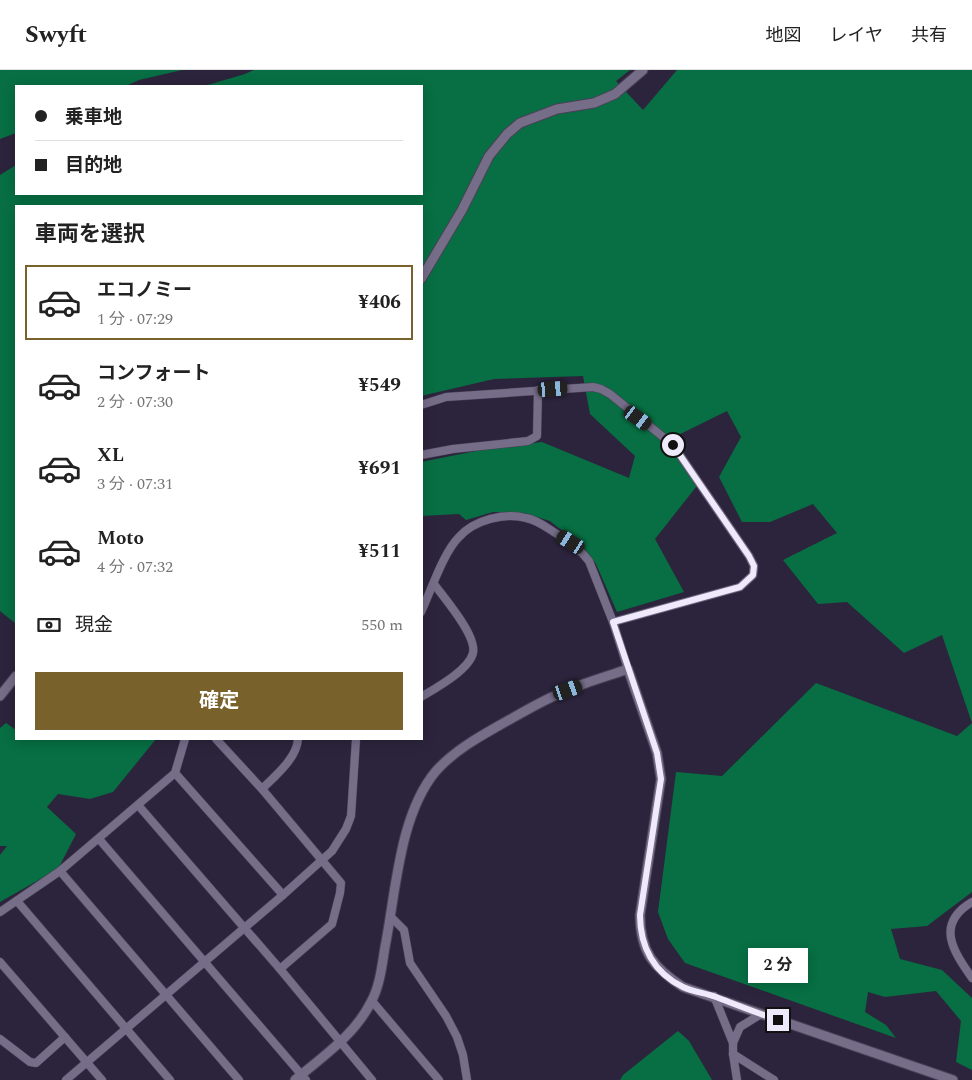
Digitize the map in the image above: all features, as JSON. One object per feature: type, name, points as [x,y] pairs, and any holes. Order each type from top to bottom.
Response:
[{"type":"street","points":[[423,276],[462,210],[489,156],[507,134],[520,124],[557,109],[594,103],[615,94],[643,70]]},
{"type":"street","points":[[423,403],[446,397],[582,387],[601,389],[610,394],[673,445],[749,556],[754,566],[753,575],[740,587],[613,622]]},
{"type":"street","points":[[423,455],[453,449],[528,441],[537,436],[538,390]]},
{"type":"street","points":[[423,608],[457,538],[464,531],[487,520],[513,516],[527,518],[541,523],[583,552],[594,572],[613,622],[657,753],[661,779],[640,915],[640,932],[645,948],[655,964],[667,976],[684,987],[952,1080]]},
{"type":"street","points":[[423,696],[461,671],[473,654],[474,644],[470,634],[434,584]]},
{"type":"street","points":[[99,839],[301,1078],[360,1021],[372,1001],[381,972],[402,848],[412,812],[423,791],[442,766],[464,746],[544,701],[568,690],[628,669]]},
{"type":"street","points":[[1,691],[15,677]]},
{"type":"street","points":[[0,912],[60,871],[175,773],[185,740]]},
{"type":"street","points":[[217,740],[262,790],[341,884],[332,924],[280,970]]},
{"type":"street","points":[[262,790],[291,756],[298,744],[298,740]]},
{"type":"street","points":[[66,1080],[283,895],[332,850],[340,840],[351,816],[356,740]]},
{"type":"street","points":[[175,773],[283,895]]},
{"type":"street","points":[[138,805],[341,1041],[372,1080]]},
{"type":"street","points":[[60,871],[239,1080]]},
{"type":"street","points":[[17,901],[170,1080]]},
{"type":"street","points":[[972,902],[957,915],[952,923],[951,935],[952,946],[957,957],[972,978]]},
{"type":"street","points":[[391,917],[404,930],[410,963],[458,1037],[467,1080]]},
{"type":"street","points":[[0,962],[102,1080]]},
{"type":"street","points":[[714,996],[733,1042],[737,1080]]},
{"type":"street","points":[[372,1001],[439,1080]]},
{"type":"street","points":[[733,1042],[740,1027],[761,1014]]},
{"type":"street","points":[[0,1039],[30,1062],[36,1062],[65,1037]]},
{"type":"street","points":[[733,1054],[774,1080]]},
{"type":"green space","points":[[0,70],[182,70],[139,80],[128,85],[15,85],[15,133],[0,139]]},
{"type":"green space","points":[[254,70],[630,70],[616,81],[643,110],[677,70],[972,70],[972,723],[942,635],[904,653],[847,602],[818,604],[783,560],[837,533],[813,504],[770,522],[742,522],[719,477],[741,437],[727,411],[668,440],[700,482],[655,539],[684,592],[617,612],[596,564],[585,549],[550,521],[524,513],[493,512],[466,520],[459,514],[423,516],[423,462],[486,449],[542,442],[629,478],[635,456],[590,414],[583,376],[494,379],[423,396],[423,205],[15,205],[15,623],[0,611],[0,175],[15,166],[15,195],[423,195],[423,85],[207,85]]},
{"type":"green space","points":[[816,683],[957,736],[972,723],[972,892],[927,926],[891,929],[900,959],[942,970],[972,998],[972,1070],[956,1062],[961,1021],[936,991],[885,997],[868,992],[865,1012],[886,1025],[896,1038],[685,963],[668,939],[658,912],[676,772],[722,776]]},
{"type":"green space","points":[[6,723],[15,729],[15,740],[155,740],[113,792],[90,799],[58,794],[47,807],[76,834],[58,869],[0,902],[0,855],[7,846],[0,846],[0,728]]},
{"type":"green space","points":[[678,1031],[689,1041],[712,1080],[620,1080],[623,1075]]},
{"type":"route","points":[[673,445],[709,496],[754,566],[753,575],[740,587],[613,622],[657,753],[661,779],[659,802],[640,915],[640,932],[645,948],[655,964],[667,976],[684,987],[778,1020]]}]
